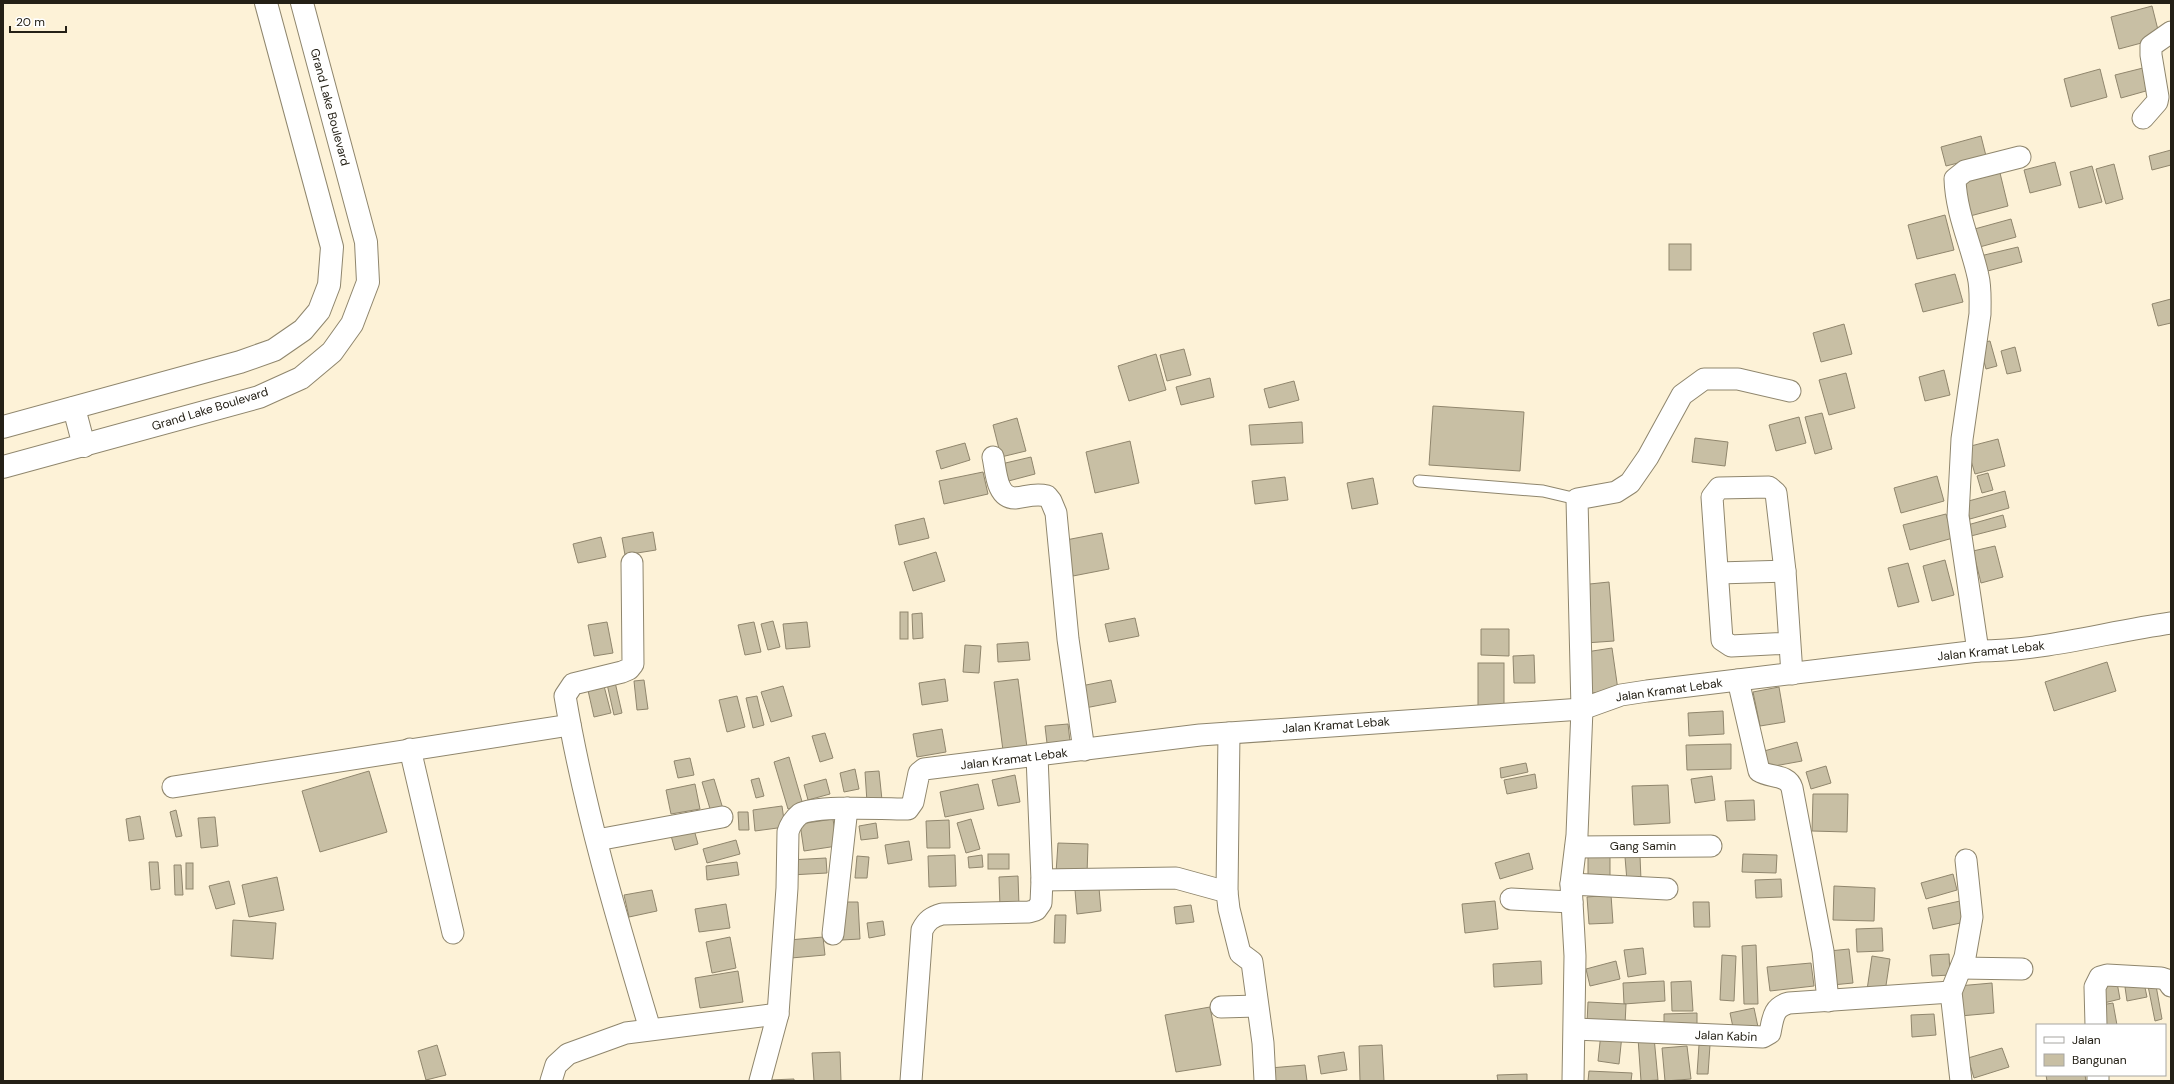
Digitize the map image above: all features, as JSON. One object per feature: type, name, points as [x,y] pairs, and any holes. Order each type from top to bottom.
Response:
[{"type":"street","points":[[3,427],[240,362],[274,350],[303,330],[319,310],[329,285],[332,247],[266,3]]},
{"type":"street","name":"Grand Lake Boulevard","points":[[3,467],[259,397],[301,378],[332,352],[352,324],[368,282],[366,242],[302,3]]},
{"type":"street","points":[[2143,118],[2157,102],[2158,97],[2151,55],[2152,46],[2171,32]]},
{"type":"street","points":[[1978,651],[1958,509],[1962,439],[1980,314],[1980,296],[1978,277],[1963,229],[1955,191],[1955,179],[1965,171],[2020,157]]},
{"type":"street","points":[[1573,1081],[1575,956],[1572,893],[1576,846],[1582,709],[1577,499],[1616,492],[1630,482],[1648,457],[1682,395],[1704,379],[1738,379],[1790,391]]},
{"type":"street","points":[[74,408],[84,446]]},
{"type":"street","points":[[993,457],[1000,489],[1004,495],[1014,498],[1027,495],[1046,496],[1052,501],[1056,513],[1068,639],[1084,750]]},
{"type":"street","points":[[1789,643],[1731,646],[1722,640],[1712,497],[1714,492],[1724,488],[1769,487],[1776,492],[1785,571],[1792,674]]},
{"type":"street","points":[[632,563],[632,664],[629,669],[622,672],[573,684],[565,696],[570,725],[597,840],[616,914],[650,1029]]},
{"type":"street","points":[[1718,573],[1785,571]]},
{"type":"street","name":"Jalan Kramat Lebak","points":[[760,1081],[778,1014],[787,888],[788,832],[790,825],[801,814],[808,811],[847,808],[908,809],[913,802],[921,771],[1228,733],[1582,709],[1621,695],[1978,651],[2004,651],[2068,642],[2171,623]]},
{"type":"street","points":[[1738,680],[1759,771],[1786,780],[1790,783],[1792,788],[1823,951],[1828,1001]]},
{"type":"street","points":[[173,787],[570,725]]},
{"type":"street","points":[[1228,733],[1227,892],[1229,909],[1240,953],[1252,962],[1263,1044],[1265,1081]]},
{"type":"street","points":[[410,749],[453,933]]},
{"type":"street","points":[[911,1081],[922,930],[926,922],[932,917],[942,914],[1029,912],[1036,910],[1041,903],[1042,880],[1037,756]]},
{"type":"street","points":[[833,934],[847,808]]},
{"type":"street","points":[[597,840],[722,817]]},
{"type":"street","name":"Gang Samin","points":[[1576,846],[1711,846]]},
{"type":"street","points":[[1961,1081],[1951,992],[1965,957],[1972,917],[1966,860]]},
{"type":"street","points":[[1042,880],[1176,878],[1227,892]]},
{"type":"street","points":[[1511,899],[1572,893],[1667,889]]},
{"type":"street","points":[[1961,968],[2022,969]]},
{"type":"street","points":[[2096,1024],[2095,987],[2100,977],[2107,975],[2161,978],[2166,980],[2171,986]]},
{"type":"street","name":"Jalan Kabin","points":[[1575,1029],[1763,1037],[1770,1033],[1775,1011],[1781,1005],[1951,992]]},
{"type":"street","points":[[1221,1007],[1257,1006]]},
{"type":"street","points":[[551,1081],[556,1065],[568,1054],[626,1032],[778,1014]]},
{"type":"lane","points":[[1419,481],[1543,492],[1577,499]]},
{"type":"building","points":[[2152,6],[2160,38],[2119,49],[2111,17]]},
{"type":"building","points":[[2147,67],[2153,89],[2121,98],[2115,75]]},
{"type":"building","points":[[2100,69],[2107,97],[2071,107],[2064,79]]},
{"type":"building","points":[[1981,136],[1986,156],[1946,166],[1941,147]]},
{"type":"building","points":[[2171,150],[2171,165],[2152,170],[2149,156]]},
{"type":"building","points":[[2055,162],[2061,185],[2030,193],[2024,170]]},
{"type":"building","points":[[2114,164],[2123,199],[2106,204],[2096,169]]},
{"type":"building","points":[[2092,166],[2102,202],[2079,208],[2070,172]]},
{"type":"building","points":[[2000,173],[2008,206],[1970,216],[1961,183]]},
{"type":"building","points":[[1945,215],[1954,250],[1917,259],[1908,225]]},
{"type":"building","points":[[2011,219],[2016,237],[1976,248],[1971,230]]},
{"type":"building","points":[[1669,244],[1691,244],[1691,270],[1669,270]]},
{"type":"building","points":[[2018,247],[2022,262],[1980,273],[1976,257]]},
{"type":"building","points":[[1955,274],[1963,302],[1923,312],[1915,284]]},
{"type":"building","points":[[2171,299],[2171,323],[2158,326],[2152,304]]},
{"type":"building","points":[[1844,324],[1852,354],[1821,362],[1813,333]]},
{"type":"building","points":[[1990,341],[1997,366],[1986,369],[1979,343]]},
{"type":"building","points":[[2015,347],[2021,371],[2007,374],[2001,351]]},
{"type":"building","points":[[1184,349],[1191,375],[1167,381],[1160,355]]},
{"type":"building","points":[[1156,354],[1166,390],[1129,401],[1118,366]]},
{"type":"building","points":[[1944,370],[1950,395],[1925,401],[1919,377]]},
{"type":"building","points":[[1846,373],[1855,408],[1829,415],[1819,380]]},
{"type":"building","points":[[1210,378],[1214,397],[1181,405],[1176,387]]},
{"type":"building","points":[[1294,381],[1299,400],[1269,408],[1264,389]]},
{"type":"building","points":[[1433,406],[1524,412],[1520,471],[1429,465]]},
{"type":"building","points":[[1822,413],[1832,449],[1815,454],[1805,417]]},
{"type":"building","points":[[1799,417],[1806,443],[1776,451],[1769,425]]},
{"type":"building","points":[[1017,418],[1026,451],[1001,457],[993,425]]},
{"type":"building","points":[[1302,422],[1303,443],[1251,445],[1249,425]]},
{"type":"building","points":[[1695,438],[1728,442],[1725,466],[1692,462]]},
{"type":"building","points":[[1998,439],[2005,466],[1975,474],[1967,447]]},
{"type":"building","points":[[1130,441],[1139,483],[1095,493],[1086,452]]},
{"type":"building","points":[[965,443],[970,460],[941,469],[936,451]]},
{"type":"building","points":[[1031,457],[1035,474],[1001,483],[997,465]]},
{"type":"building","points":[[983,472],[988,494],[944,504],[939,481]]},
{"type":"building","points":[[1988,473],[1993,490],[1982,493],[1977,476]]},
{"type":"building","points":[[1937,476],[1944,501],[1901,513],[1894,488]]},
{"type":"building","points":[[1285,477],[1288,500],[1255,504],[1252,481]]},
{"type":"building","points":[[1373,478],[1378,504],[1352,509],[1347,483]]},
{"type":"building","points":[[2005,491],[2009,508],[1970,519],[1965,502]]},
{"type":"building","points":[[1946,514],[1953,538],[1910,550],[1903,525]]},
{"type":"building","points":[[2003,515],[2006,527],[1967,537],[1964,526]]},
{"type":"building","points":[[924,518],[929,538],[899,545],[895,525]]},
{"type":"building","points":[[653,532],[656,550],[625,555],[622,538]]},
{"type":"building","points":[[1102,533],[1109,569],[1073,576],[1066,540]]},
{"type":"building","points":[[601,537],[606,557],[578,563],[573,544]]},
{"type":"building","points":[[1995,546],[2003,577],[1981,583],[1973,551]]},
{"type":"building","points":[[936,552],[945,581],[913,591],[904,562]]},
{"type":"building","points":[[1945,560],[1954,595],[1932,601],[1923,566]]},
{"type":"building","points":[[1908,563],[1919,602],[1898,607],[1888,568]]},
{"type":"building","points":[[1609,582],[1614,641],[1585,643],[1580,585]]},
{"type":"building","points":[[900,612],[908,612],[908,639],[900,639]]},
{"type":"building","points":[[922,613],[923,638],[913,639],[912,614]]},
{"type":"building","points":[[1135,618],[1139,636],[1109,642],[1105,624]]},
{"type":"building","points":[[773,621],[780,647],[768,650],[761,624]]},
{"type":"building","points":[[607,622],[613,653],[594,656],[588,625]]},
{"type":"building","points":[[754,622],[761,652],[745,655],[738,625]]},
{"type":"building","points":[[807,622],[810,647],[786,649],[783,624]]},
{"type":"building","points":[[1481,629],[1509,629],[1509,656],[1481,655]]},
{"type":"building","points":[[1028,642],[1030,660],[998,662],[997,644]]},
{"type":"building","points":[[965,645],[981,646],[979,673],[963,672]]},
{"type":"building","points":[[1612,648],[1618,690],[1592,693],[1586,652]]},
{"type":"building","points":[[1534,655],[1535,683],[1514,683],[1513,656]]},
{"type":"building","points":[[2107,662],[2116,691],[2054,711],[2045,682]]},
{"type":"building","points":[[1478,663],[1504,663],[1504,706],[1478,706]]},
{"type":"building","points":[[945,679],[948,701],[922,705],[919,683]]},
{"type":"building","points":[[1018,679],[1028,755],[1004,758],[994,682]]},
{"type":"building","points":[[644,680],[648,709],[637,710],[634,681]]},
{"type":"building","points":[[1111,680],[1116,702],[1085,708],[1081,686]]},
{"type":"building","points":[[603,682],[611,713],[594,717],[587,686]]},
{"type":"building","points":[[615,682],[622,713],[614,715],[607,684]]},
{"type":"building","points":[[783,686],[792,716],[771,722],[761,692]]},
{"type":"building","points":[[1779,687],[1785,722],[1760,726],[1753,692]]},
{"type":"building","points":[[737,696],[745,727],[727,732],[719,700]]},
{"type":"building","points":[[757,696],[764,725],[753,728],[746,698]]},
{"type":"building","points":[[1723,711],[1724,734],[1689,736],[1688,713]]},
{"type":"building","points":[[1068,724],[1071,750],[1048,752],[1045,726]]},
{"type":"building","points":[[942,729],[946,752],[917,757],[913,734]]},
{"type":"building","points":[[825,733],[833,758],[820,762],[812,736]]},
{"type":"building","points":[[1797,742],[1802,761],[1769,767],[1764,751]]},
{"type":"building","points":[[1731,744],[1731,769],[1687,770],[1686,745]]},
{"type":"building","points":[[789,757],[803,805],[788,809],[774,762]]},
{"type":"building","points":[[690,758],[694,775],[678,778],[674,761]]},
{"type":"building","points":[[1526,763],[1528,772],[1501,778],[1500,768]]},
{"type":"building","points":[[1826,766],[1831,783],[1811,789],[1806,772]]},
{"type":"building","points":[[855,769],[859,789],[844,792],[840,773]]},
{"type":"building","points":[[369,771],[387,832],[320,852],[302,791]]},
{"type":"building","points":[[879,771],[882,800],[867,802],[865,772]]},
{"type":"building","points":[[1535,774],[1537,788],[1507,794],[1504,780]]},
{"type":"building","points":[[1015,775],[1020,802],[998,806],[992,780]]},
{"type":"building","points":[[1712,776],[1715,800],[1695,803],[1691,779]]},
{"type":"building","points":[[759,778],[764,796],[756,798],[751,780]]},
{"type":"building","points":[[714,779],[723,809],[711,812],[702,782]]},
{"type":"building","points":[[826,779],[830,794],[808,800],[804,785]]},
{"type":"building","points":[[695,784],[700,809],[671,814],[666,790]]},
{"type":"building","points":[[978,784],[984,809],[945,817],[940,792]]},
{"type":"building","points":[[1668,785],[1670,823],[1634,825],[1632,786]]},
{"type":"building","points":[[1813,794],[1848,794],[1847,832],[1812,831]]},
{"type":"building","points":[[1754,800],[1755,820],[1727,821],[1725,801]]},
{"type":"building","points":[[782,806],[785,827],[755,831],[753,810]]},
{"type":"building","points":[[176,810],[182,836],[176,837],[170,812]]},
{"type":"building","points":[[738,812],[748,812],[749,830],[739,830]]},
{"type":"building","points":[[140,816],[144,839],[129,841],[126,819]]},
{"type":"building","points":[[215,817],[218,846],[201,848],[198,818]]},
{"type":"building","points":[[833,819],[837,846],[804,851],[800,824]]},
{"type":"building","points":[[971,819],[980,849],[966,853],[957,823]]},
{"type":"building","points":[[949,820],[950,848],[927,848],[926,821]]},
{"type":"building","points":[[876,823],[878,838],[861,840],[859,826]]},
{"type":"building","points":[[693,826],[698,844],[675,850],[670,832]]},
{"type":"building","points":[[736,840],[740,854],[707,863],[703,849]]},
{"type":"building","points":[[909,841],[912,860],[888,864],[885,845]]},
{"type":"building","points":[[1058,843],[1088,844],[1087,874],[1056,873]]},
{"type":"building","points":[[1588,852],[1610,852],[1610,882],[1588,881]]},
{"type":"building","points":[[1529,853],[1533,869],[1500,879],[1495,863]]},
{"type":"building","points":[[988,854],[1009,854],[1009,869],[988,869]]},
{"type":"building","points":[[1743,854],[1777,855],[1776,873],[1742,872]]},
{"type":"building","points":[[955,855],[956,886],[929,887],[928,856]]},
{"type":"building","points":[[982,855],[983,867],[969,868],[968,857]]},
{"type":"building","points":[[857,856],[869,857],[867,878],[855,878]]},
{"type":"building","points":[[1640,856],[1641,880],[1627,881],[1625,857]]},
{"type":"building","points":[[826,858],[827,873],[790,875],[789,860]]},
{"type":"building","points":[[149,862],[158,862],[160,889],[151,890]]},
{"type":"building","points":[[737,862],[739,875],[707,880],[706,866]]},
{"type":"building","points":[[186,863],[193,863],[193,889],[186,889]]},
{"type":"building","points":[[174,865],[181,865],[183,895],[175,895]]},
{"type":"building","points":[[1953,874],[1957,890],[1926,899],[1921,883]]},
{"type":"building","points":[[1018,876],[1019,906],[1000,907],[999,877]]},
{"type":"building","points":[[277,877],[284,910],[249,917],[242,885]]},
{"type":"building","points":[[1781,879],[1782,897],[1756,898],[1755,880]]},
{"type":"building","points":[[229,881],[235,904],[216,909],[209,886]]},
{"type":"building","points":[[1834,886],[1875,888],[1874,921],[1833,920]]},
{"type":"building","points":[[1099,888],[1101,911],[1077,914],[1075,890]]},
{"type":"building","points":[[652,890],[657,911],[629,917],[624,895]]},
{"type":"building","points":[[1611,895],[1613,923],[1589,924],[1587,897]]},
{"type":"building","points":[[1495,901],[1498,929],[1465,933],[1462,904]]},
{"type":"building","points":[[1960,901],[1965,922],[1933,929],[1928,908]]},
{"type":"building","points":[[840,902],[858,902],[860,939],[842,940]]},
{"type":"building","points":[[1693,902],[1709,902],[1710,927],[1694,927]]},
{"type":"building","points":[[726,904],[730,928],[699,932],[695,909]]},
{"type":"building","points":[[1191,905],[1194,922],[1176,924],[1174,907]]},
{"type":"building","points":[[1055,915],[1066,915],[1065,943],[1054,943]]},
{"type":"building","points":[[233,920],[276,923],[273,959],[231,956]]},
{"type":"building","points":[[883,921],[885,935],[869,938],[867,923]]},
{"type":"building","points":[[1882,928],[1883,951],[1857,952],[1856,929]]},
{"type":"building","points":[[730,937],[736,968],[712,973],[706,942]]},
{"type":"building","points":[[823,937],[825,955],[791,958],[789,940]]},
{"type":"building","points":[[1756,945],[1758,1004],[1744,1004],[1742,946]]},
{"type":"building","points":[[1643,948],[1646,974],[1628,977],[1624,950]]},
{"type":"building","points":[[1849,949],[1853,983],[1832,985],[1829,951]]},
{"type":"building","points":[[1949,954],[1950,975],[1932,976],[1930,955]]},
{"type":"building","points":[[1722,955],[1736,956],[1734,1001],[1720,1000]]},
{"type":"building","points":[[1872,956],[1890,959],[1885,992],[1867,990]]},
{"type":"building","points":[[1541,961],[1542,984],[1494,987],[1493,964]]},
{"type":"building","points":[[1616,961],[1620,979],[1590,986],[1586,969]]},
{"type":"building","points":[[1811,963],[1814,986],[1770,991],[1767,967]]},
{"type":"building","points":[[738,971],[743,1002],[700,1008],[695,978]]},
{"type":"building","points":[[2116,977],[2120,999],[2104,1003],[2099,980]]},
{"type":"building","points":[[2155,980],[2162,1019],[2155,1021],[2147,981]]},
{"type":"building","points":[[1664,981],[1665,1001],[1624,1004],[1623,983]]},
{"type":"building","points":[[1691,981],[1693,1011],[1672,1011],[1671,982]]},
{"type":"building","points":[[1992,983],[1994,1013],[1960,1016],[1958,986]]},
{"type":"building","points":[[2144,983],[2147,997],[2127,1001],[2125,987]]},
{"type":"building","points":[[1588,1002],[1626,1004],[1625,1025],[1587,1023]]},
{"type":"building","points":[[2113,1003],[2117,1024],[2105,1024],[2101,1005]]},
{"type":"building","points":[[1210,1007],[1221,1065],[1176,1072],[1165,1015]]},
{"type":"building","points":[[1754,1008],[1758,1027],[1734,1032],[1730,1013]]},
{"type":"building","points":[[1697,1013],[1697,1026],[1664,1027],[1664,1014]]},
{"type":"building","points":[[1934,1014],[1936,1035],[1912,1037],[1911,1015]]},
{"type":"building","points":[[1601,1033],[1622,1035],[1619,1064],[1598,1061]]},
{"type":"building","points":[[1654,1037],[1658,1080],[1641,1081],[1638,1038]]},
{"type":"building","points":[[437,1045],[446,1075],[426,1080],[418,1051]]},
{"type":"building","points":[[1382,1045],[1384,1081],[1360,1081],[1359,1046]]},
{"type":"building","points":[[1699,1045],[1710,1045],[1708,1074],[1697,1074]]},
{"type":"building","points":[[1687,1046],[1691,1079],[1665,1081],[1662,1048]]},
{"type":"building","points":[[2002,1048],[2009,1067],[1974,1078],[1968,1058]]},
{"type":"building","points":[[840,1052],[841,1081],[814,1081],[812,1053]]},
{"type":"building","points":[[1344,1052],[1347,1070],[1321,1074],[1318,1056]]},
{"type":"building","points":[[1305,1065],[1307,1081],[1271,1081],[1270,1068]]},
{"type":"building","points":[[1589,1071],[1632,1073],[1631,1081],[1588,1081]]},
{"type":"building","points":[[1527,1074],[1527,1081],[1498,1081],[1497,1075]]},
{"type":"building","points":[[2046,1076],[2085,1076],[2086,1081],[2047,1081]]},
{"type":"building","points":[[794,1079],[794,1081],[769,1081],[769,1080]]}]
